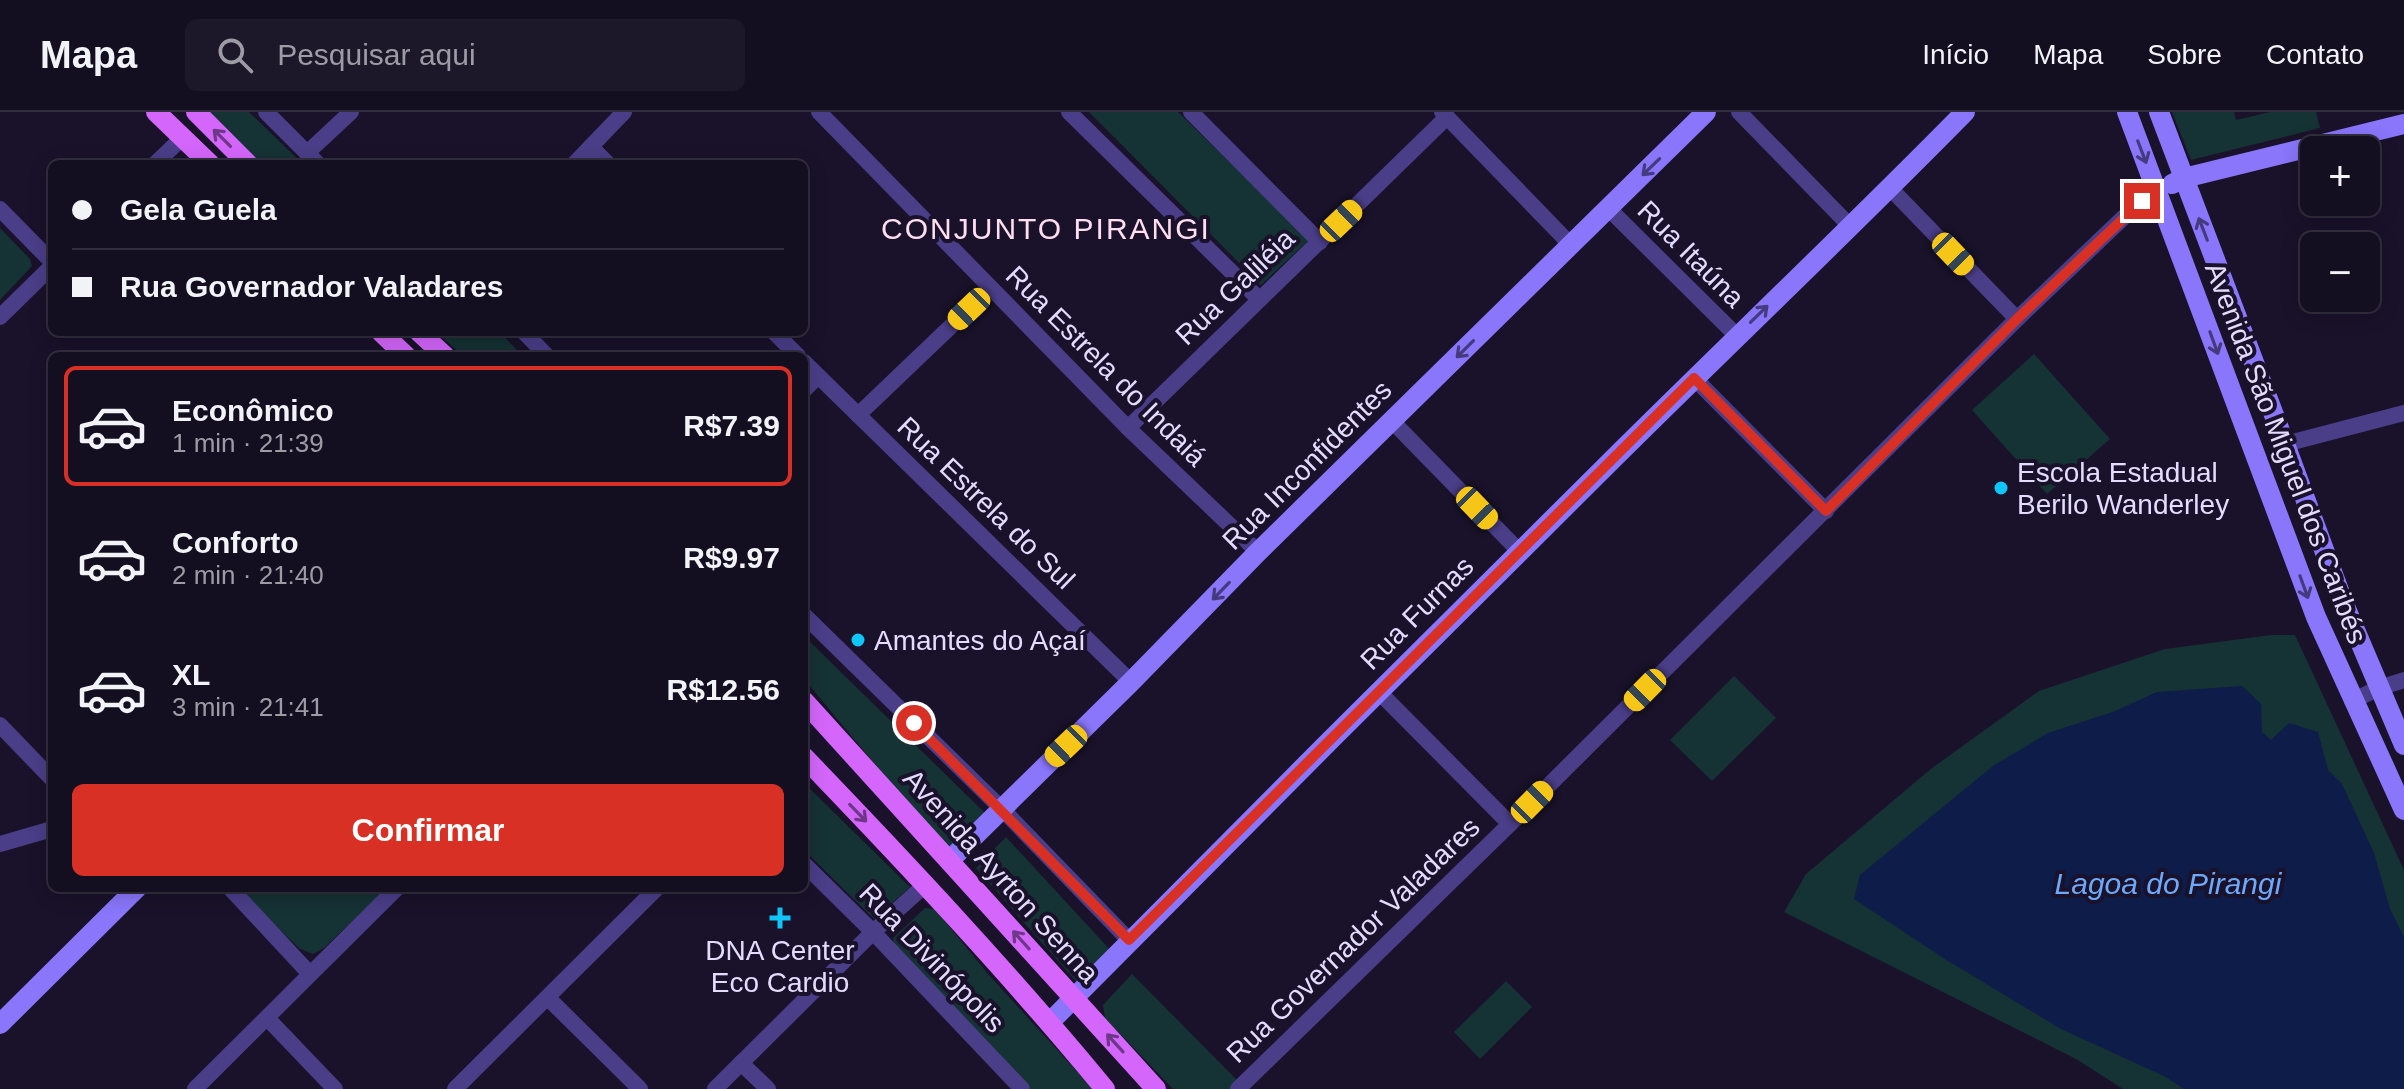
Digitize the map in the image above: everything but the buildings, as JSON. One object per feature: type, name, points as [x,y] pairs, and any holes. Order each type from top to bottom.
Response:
[{"type":"main road","points":[[156,112],[206,160]]},
{"type":"main road","points":[[196,112],[244,160]]},
{"type":"main road","points":[[385,336],[402,352]]},
{"type":"main road","points":[[423,336],[441,352]]},
{"type":"main road","name":"Avenida Ayrton Senna","points":[[808,705],[1156,1089]]},
{"type":"main road","points":[[808,761],[926,884],[1050,1022],[1105,1089]]},
{"type":"street","points":[[266,112],[313,159],[351,112]]},
{"type":"street","points":[[578,160],[624,112]]},
{"type":"street","name":"Rua Estrela do Indaiá","points":[[819,112],[1128,428],[1258,552]]},
{"type":"street","points":[[1069,112],[1259,299]]},
{"type":"street","points":[[1191,112],[1320,242]]},
{"type":"street","points":[[1739,112],[1850,226]]},
{"type":"street","name":"Rua Furnas","points":[[1050,1022],[1378,691],[1965,112]]},
{"type":"street","name":"Avenida São Miguel dos Caribés","points":[[2127,112],[2316,617],[2404,810]]},
{"type":"street","name":"Avenida São Miguel dos Caribés","points":[[2159,112],[2344,604],[2403,743]]},
{"type":"street","name":"Rua Inconfidentes","points":[[950,860],[1701,114]]},
{"type":"street","points":[[1445,115],[1571,245]]},
{"type":"street","name":"Rua Galiléia","points":[[1128,428],[1320,242],[1445,115]]},
{"type":"street","points":[[2158,191],[2184,178],[2404,124]]},
{"type":"street","points":[[159,160],[183,137]]},
{"type":"street","points":[[591,147],[604,160]]},
{"type":"street","points":[[1890,188],[2017,319]]},
{"type":"street","name":"Rua Governador Valadares","points":[[1238,1089],[1510,824],[2017,319],[2124,217],[2158,191]]},
{"type":"street","name":"Rua Itaúna","points":[[1608,208],[1737,336]]},
{"type":"street","points":[[0,209],[48,260]]},
{"type":"street","points":[[0,317],[48,268]]},
{"type":"street","points":[[858,415],[991,288]]},
{"type":"street","points":[[528,336],[543,352]]},
{"type":"street","points":[[778,336],[794,352]]},
{"type":"street","name":"Rua Estrela do Sul","points":[[808,366],[1131,682]]},
{"type":"street","points":[[808,386],[818,376]]},
{"type":"street","points":[[1694,378],[1826,511]]},
{"type":"street","points":[[2285,444],[2404,413]]},
{"type":"street","points":[[1392,421],[1519,551]]},
{"type":"street","points":[[808,619],[1002,809],[1129,940]]},
{"type":"street","points":[[2352,701],[2404,680]]},
{"type":"street","points":[[1378,691],[1510,824]]},
{"type":"street","points":[[0,725],[48,775]]},
{"type":"street","points":[[2377,753],[2403,743]]},
{"type":"street","points":[[0,844],[48,830]]},
{"type":"street","name":"Rua Divinópolis","points":[[808,868],[1022,1089]]},
{"type":"street","points":[[715,1089],[873,932],[926,884]]},
{"type":"street","points":[[0,1024],[133,892]]},
{"type":"street","points":[[234,892],[310,974]]},
{"type":"street","points":[[195,1089],[393,892]]},
{"type":"street","points":[[455,1089],[653,892]]},
{"type":"street","points":[[548,998],[640,1089]]},
{"type":"street","points":[[267,1018],[335,1089]]},
{"type":"street","points":[[741,1063],[768,1089]]},
{"type":"green space","points":[[204,112],[249,112],[299,160],[254,160]]},
{"type":"green space","points":[[1089,112],[1178,112],[1309,240],[1261,285]]},
{"type":"green space","points":[[2172,112],[2234,112],[2236,120],[2270,112],[2316,112],[2320,128],[2191,160]]},
{"type":"green space","points":[[0,228],[30,259],[32,266],[0,300]]},
{"type":"green space","points":[[440,336],[503,336],[519,352],[458,352]]},
{"type":"green space","points":[[2034,354],[2110,439],[2047,494],[1972,410]]},
{"type":"green space","name":"Lagoa do Pirangi","points":[[2271,635],[2295,635],[2404,870],[2404,1089],[2123,1089],[2076,1059],[1784,912],[1806,874],[1932,768],[2039,691],[2165,649]]},
{"type":"green space","points":[[808,640],[987,815],[948,852],[808,684]]},
{"type":"green space","points":[[1734,676],[1776,718],[1712,781],[1670,740]]},
{"type":"green space","points":[[808,787],[910,887],[874,919],[808,854]]},
{"type":"green space","points":[[1006,837],[1114,954],[1080,986],[976,868]]},
{"type":"green space","points":[[240,892],[383,892],[324,948],[313,954],[300,949]]},
{"type":"green space","points":[[925,908],[935,909],[988,974],[1093,1089],[1030,1089],[990,1050],[894,945],[893,938]]},
{"type":"green space","points":[[1132,974],[1237,1080],[1230,1089],[1173,1089],[1105,1018],[1103,1005]]},
{"type":"green space","points":[[1506,981],[1532,1007],[1480,1059],[1454,1032]]},
{"type":"water","name":"Lagoa do Pirangi","points":[[2242,686],[2261,704],[2262,732],[2271,740],[2289,723],[2318,732],[2328,770],[2342,784],[2374,853],[2390,909],[2404,937],[2404,1089],[2184,1089],[2166,1077],[2061,1029],[1945,959],[1854,899],[1860,875],[1993,766],[2048,733],[2113,712],[2157,692]]},
{"type":"place","name":"Escola Estadual Berilo Wanderley","points":[[2001,488]]},
{"type":"place","name":"Amantes do Açaí","points":[[858,640]]},
{"type":"place","name":"DNA Center Eco Cardio","points":[[780,918]]},
{"type":"district","name":"CONJUNTO PIRANGI","points":[[1046,228]]},
{"type":"route","points":[[914,723],[1129,940],[1694,378],[1826,511],[2017,319],[2142,201]]}]
